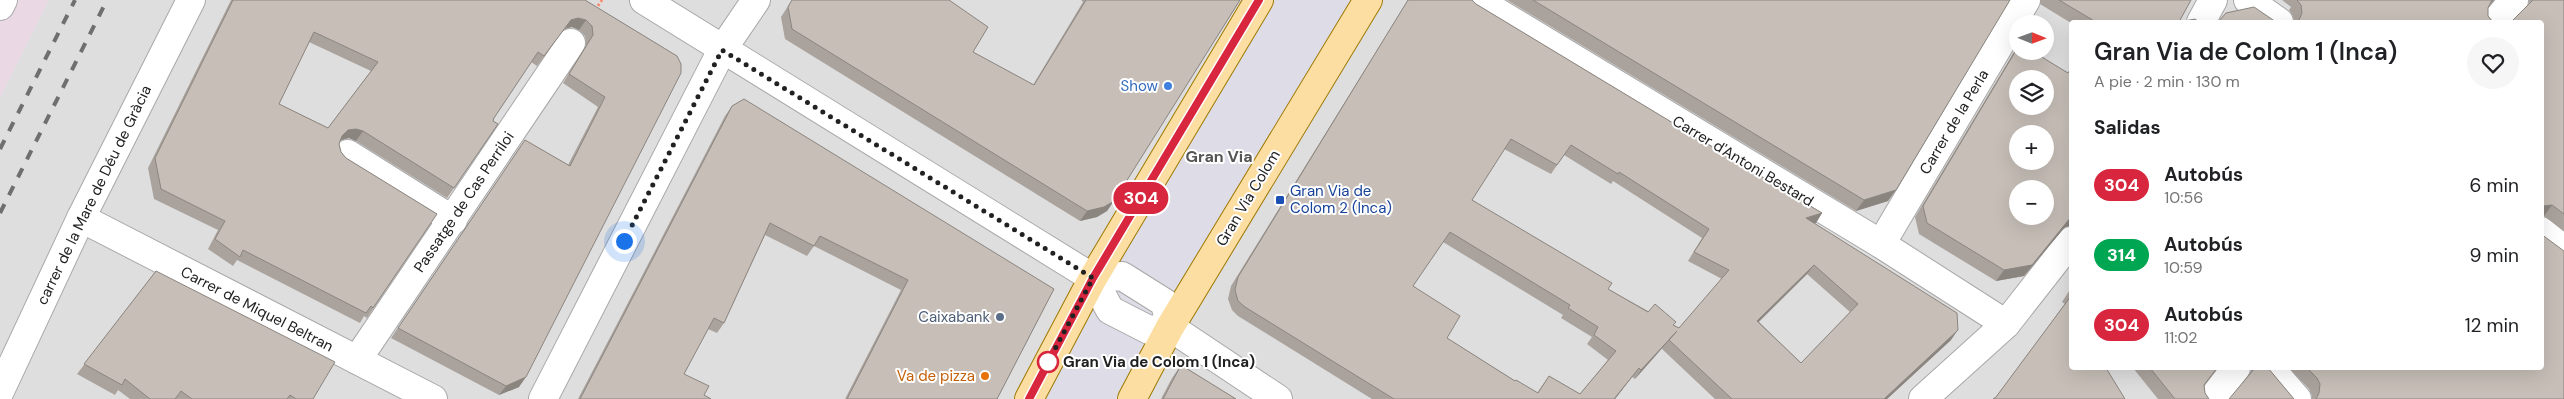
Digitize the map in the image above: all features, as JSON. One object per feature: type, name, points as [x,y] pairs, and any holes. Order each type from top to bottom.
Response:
[{"type":"main road","points":[[1029,399],[1093,278],[1259,0]]},
{"type":"main road","name":"Gran Via Colom","points":[[1132,399],[1170,327],[1368,0]]},
{"type":"street","points":[[0,6],[3,0]]},
{"type":"street","name":"carrer de la Mare de Déu de Gràcia","points":[[0,391],[81,218],[191,0]]},
{"type":"street","points":[[644,0],[1093,278],[1122,276],[1165,303],[1170,327],[1278,399]]},
{"type":"street","points":[[543,399],[722,50],[756,0]]},
{"type":"street","name":"Carrer d'Antoni Bestard","points":[[1477,0],[1881,244],[2006,324]]},
{"type":"street","name":"Carrer de la Perla","points":[[1881,244],[2026,0]]},
{"type":"street","points":[[2202,20],[2213,0]]},
{"type":"street","points":[[2248,0],[2276,20]]},
{"type":"street","points":[[2497,20],[2514,0]]},
{"type":"street","name":"Passatge de Cas Perriloi","points":[[357,360],[571,43]]},
{"type":"street","points":[[348,154],[453,220]]},
{"type":"street","name":"Carrer de Miquel Beltran","points":[[81,218],[433,399]]},
{"type":"street","points":[[2544,233],[2564,250]]},
{"type":"street","points":[[1923,399],[2006,324],[2069,244]]},
{"type":"street","points":[[2212,399],[2234,370]]},
{"type":"street","points":[[2272,370],[2297,399]]},
{"type":"shaded area","points":[[0,0],[2564,0],[2564,399],[0,399]]},
{"type":"shaded area","points":[[0,0],[49,0],[0,98]]},
{"type":"shaded area","points":[[1259,0],[1368,0],[1132,399],[1031,399]]},
{"type":"building","points":[[233,0],[585,0],[677,56],[681,64],[681,73],[526,377],[506,386],[398,328],[525,140],[570,166],[605,97],[569,74],[593,35],[592,26],[586,20],[578,18],[571,20],[544,56],[538,52],[494,118],[493,121],[498,124],[454,188],[363,131],[356,129],[348,130],[342,136],[339,144],[341,152],[346,158],[437,214],[373,308],[371,306],[366,313],[243,250],[240,257],[215,239],[225,221],[161,189],[155,158]],"holes":[[[314,32],[378,62],[328,128],[279,104]]]},
{"type":"building","points":[[792,0],[949,0],[988,27],[973,52],[1034,85],[1086,0],[1240,0],[1114,201],[1104,207],[1087,211],[792,29],[788,7]]},
{"type":"building","points":[[1408,0],[1472,0],[1822,213],[1806,218],[1957,313],[1958,330],[1884,399],[1732,399],[1669,340],[1677,331],[1641,370],[1639,368],[1614,399],[1394,399],[1245,307],[1238,301],[1235,290],[1238,277]],"holes":[[[1511,139],[1557,165],[1571,145],[1618,174],[1619,172],[1709,229],[1694,252],[1729,270],[1679,328],[1673,325],[1676,322],[1655,304],[1648,312],[1608,289],[1612,283],[1472,200]],[[1450,232],[1570,305],[1568,308],[1598,327],[1594,335],[1616,351],[1580,394],[1549,376],[1538,393],[1515,381],[1447,338],[1460,316],[1413,286]],[[1814,265],[1858,304],[1801,363],[1757,321]]]},
{"type":"building","points":[[1533,0],[2010,0],[1896,190],[1864,200]]},
{"type":"building","points":[[2059,0],[2191,0],[2180,20],[2093,20]]},
{"type":"building","points":[[2297,0],[2492,0],[2488,8],[2488,16],[2491,20],[2299,20],[2302,13],[2301,5]]},
{"type":"building","points":[[2533,0],[2564,0],[2564,214],[2552,205],[2544,206],[2544,20],[2513,20]]},
{"type":"building","points":[[2254,7],[2273,20],[2220,20],[2226,13]]},
{"type":"building","points":[[2010,60],[2047,60],[2068,73],[2069,72],[2069,219],[2032,265],[2004,270],[1927,223],[1923,206]]},
{"type":"building","points":[[744,99],[1054,289],[997,399],[847,399],[908,280],[820,236],[814,246],[770,223],[724,323],[714,318],[684,374],[709,386],[704,395],[711,399],[580,399],[732,106]]},
{"type":"building","points":[[2544,236],[2564,251],[2564,399],[2316,399],[2320,384],[2309,370],[2544,370]]},
{"type":"building","points":[[156,271],[335,362],[313,399],[296,399],[290,395],[287,399],[192,399],[181,391],[175,399],[150,399],[125,379],[122,385],[84,364]]},
{"type":"building","points":[[2069,299],[2069,370],[2107,370],[2125,399],[1993,399]]},
{"type":"building","points":[[1181,365],[1236,399],[1163,399]]},
{"type":"building","points":[[2152,370],[2215,370],[2204,385],[2205,393],[2209,399],[2175,399]]},
{"type":"building","points":[[2253,370],[2270,370],[2294,399],[2229,399]]},
{"type":"railway","points":[[0,149],[75,0]]},
{"type":"railway","points":[[0,213],[107,0]]},
{"type":"bus line","name":"304","points":[[1029,399],[1093,278],[1259,0]]},
{"type":"place","name":"Show","points":[[1168,86]]},
{"type":"place","name":"Gran Via de Colom 2 (Inca)","points":[[1280,200]]},
{"type":"place","name":"Caixabank","points":[[1000,317]]},
{"type":"place","name":"Gran Via de Colom 1 (Inca)","points":[[1048,362]]},
{"type":"place","name":"Va de pizza","points":[[985,376]]},
{"type":"district","name":"Gran Via","points":[[1219,156]]},
{"type":"route","points":[[624,241],[722,50],[1093,278],[1048,362]]}]
